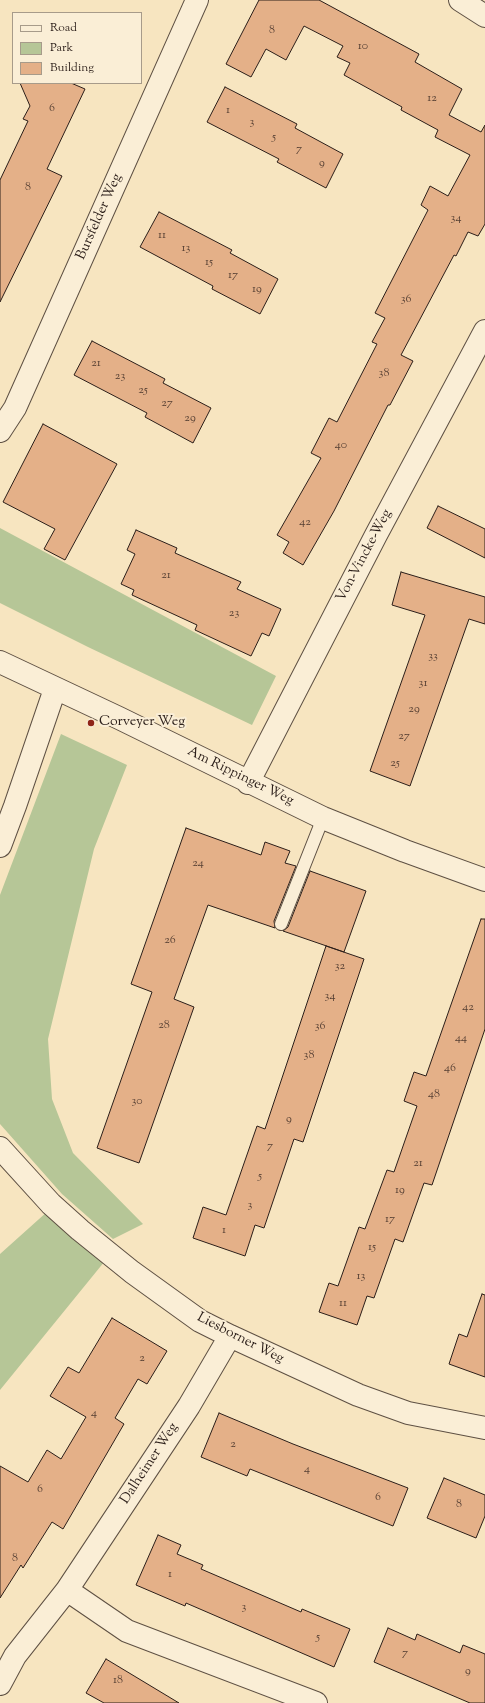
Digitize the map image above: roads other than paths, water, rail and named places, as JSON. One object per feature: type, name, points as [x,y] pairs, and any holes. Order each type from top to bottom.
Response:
[{"type":"street","name":"Bursfelder Weg","points":[[0,432],[15,408],[197,0]]},
{"type":"street","points":[[460,0],[485,16]]},
{"type":"street","name":"Von-Vincke-Weg","points":[[248,783],[372,542],[485,331]]},
{"type":"street","name":"Am Rippinger Weg","points":[[0,662],[119,718],[248,783],[323,818],[405,851],[485,880]]},
{"type":"street","points":[[0,846],[55,689]]},
{"type":"street","name":"Liesborner Weg","points":[[0,1148],[51,1204],[80,1230],[132,1272],[200,1321],[365,1398],[408,1413],[485,1428]]},
{"type":"street","name":"Dalheimer Weg","points":[[0,1684],[15,1656],[67,1590],[189,1406],[230,1336]]},
{"type":"street","points":[[67,1590],[127,1631],[316,1703]]},
{"type":"lane","points":[[281,924],[323,818]]},
{"type":"place","name":"Corveyer Weg","points":[[91,723]]}]
